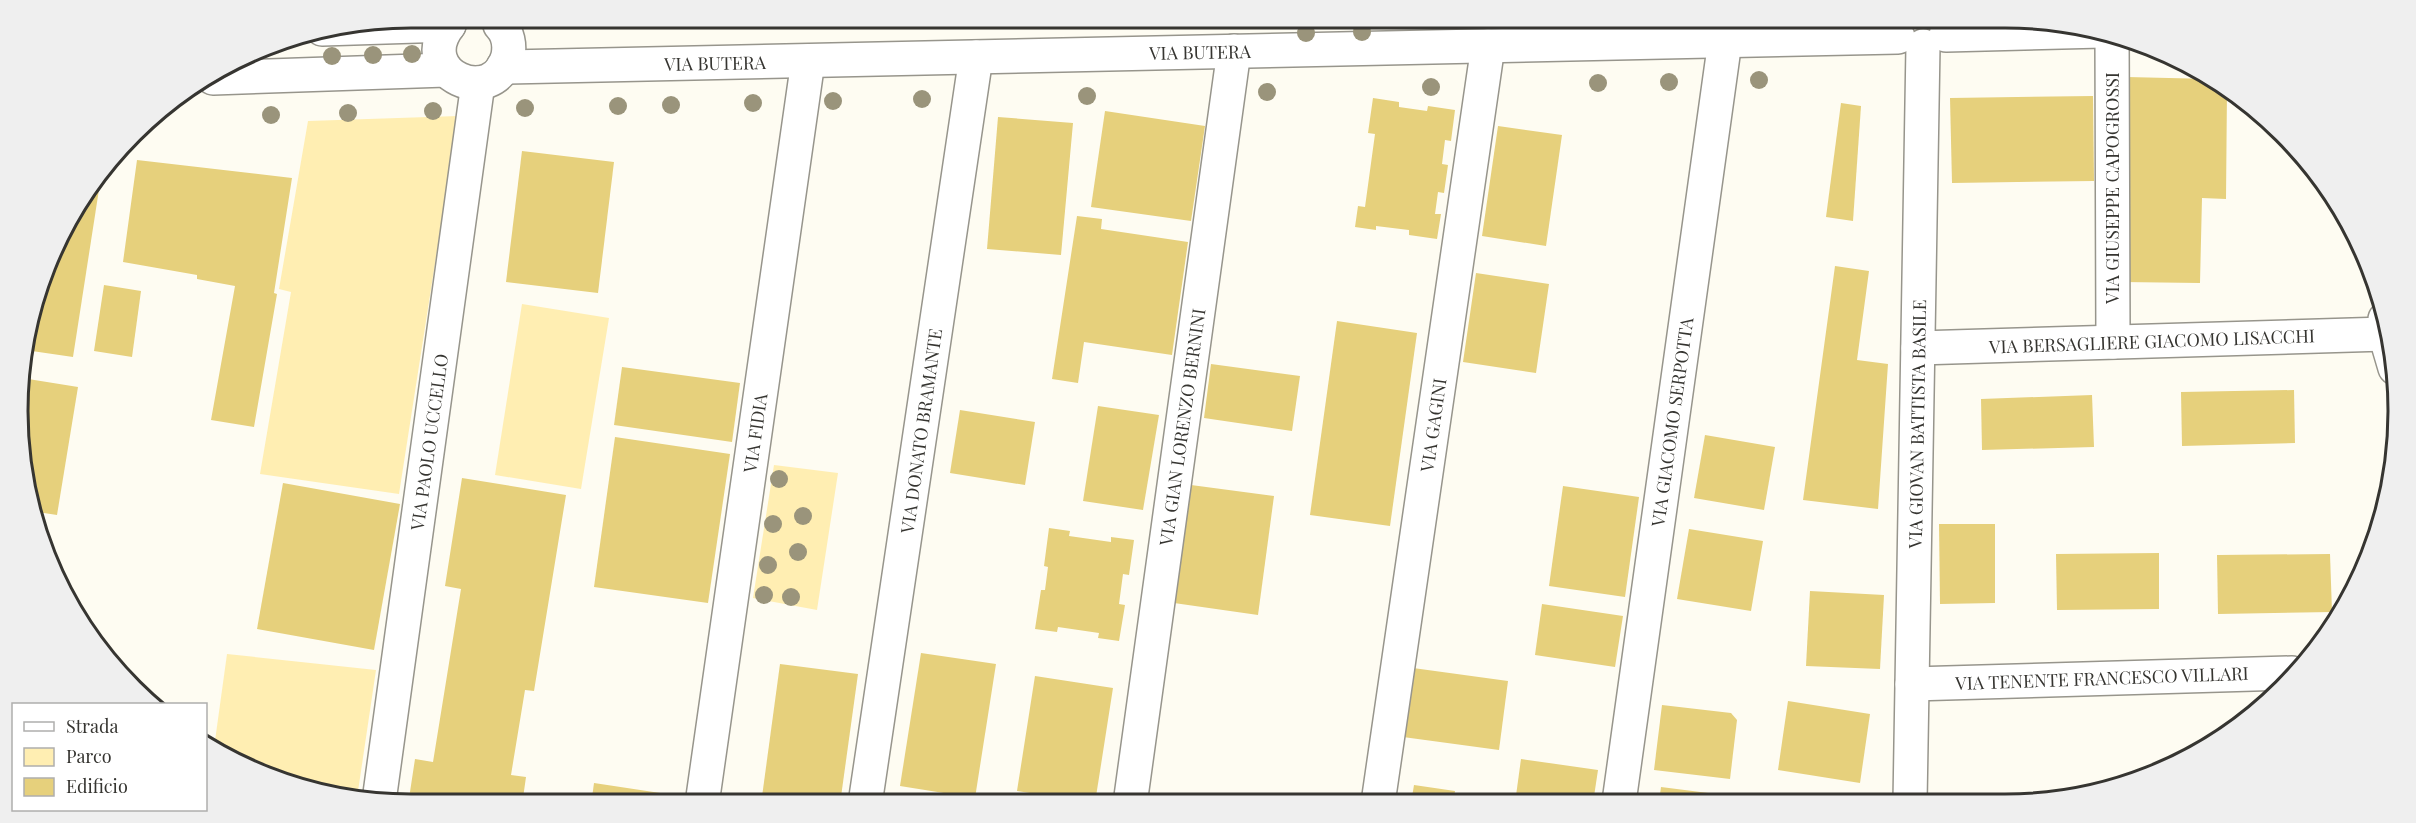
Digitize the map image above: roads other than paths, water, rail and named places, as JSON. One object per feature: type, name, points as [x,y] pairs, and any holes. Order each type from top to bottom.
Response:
[{"type":"street","points":[[447,28],[442,34],[440,46],[440,58],[446,70],[466,82],[490,75]]},
{"type":"street","name":"VIA PAOLO UCCELLO","points":[[380,793],[490,75],[509,50],[503,28]]},
{"type":"street","name":"VIA BUTERA","points":[[490,75],[808,61],[1725,41],[1922,31],[2046,31]]},
{"type":"street","name":"VIA GIOVAN BATTISTA BASILE","points":[[1910,794],[1922,31]]},
{"type":"street","name":"VIA GIACOMO SERPOTTA","points":[[1620,794],[1725,41]]},
{"type":"street","name":"VIA GIUSEPPE CAPOGROSSI","points":[[2112,44],[2113,342]]},
{"type":"street","name":"VIA GAGINI","points":[[1379,794],[1488,46]]},
{"type":"street","name":"VIA GIAN LORENZO BERNINI","points":[[1131,794],[1234,51]]},
{"type":"street","name":"VIA DONATO BRAMANTE","points":[[866,794],[976,57]]},
{"type":"street","name":"VIA FIDIA","points":[[703,794],[808,61]]},
{"type":"street","points":[[224,78],[446,70]]},
{"type":"street","name":"VIA BERSAGLIERE GIACOMO LISACCHI","points":[[1918,348],[2113,342],[2377,326]]},
{"type":"street","name":"VIA TENENTE FRANCESCO VILLARI","points":[[1912,684],[2283,673]]}]
